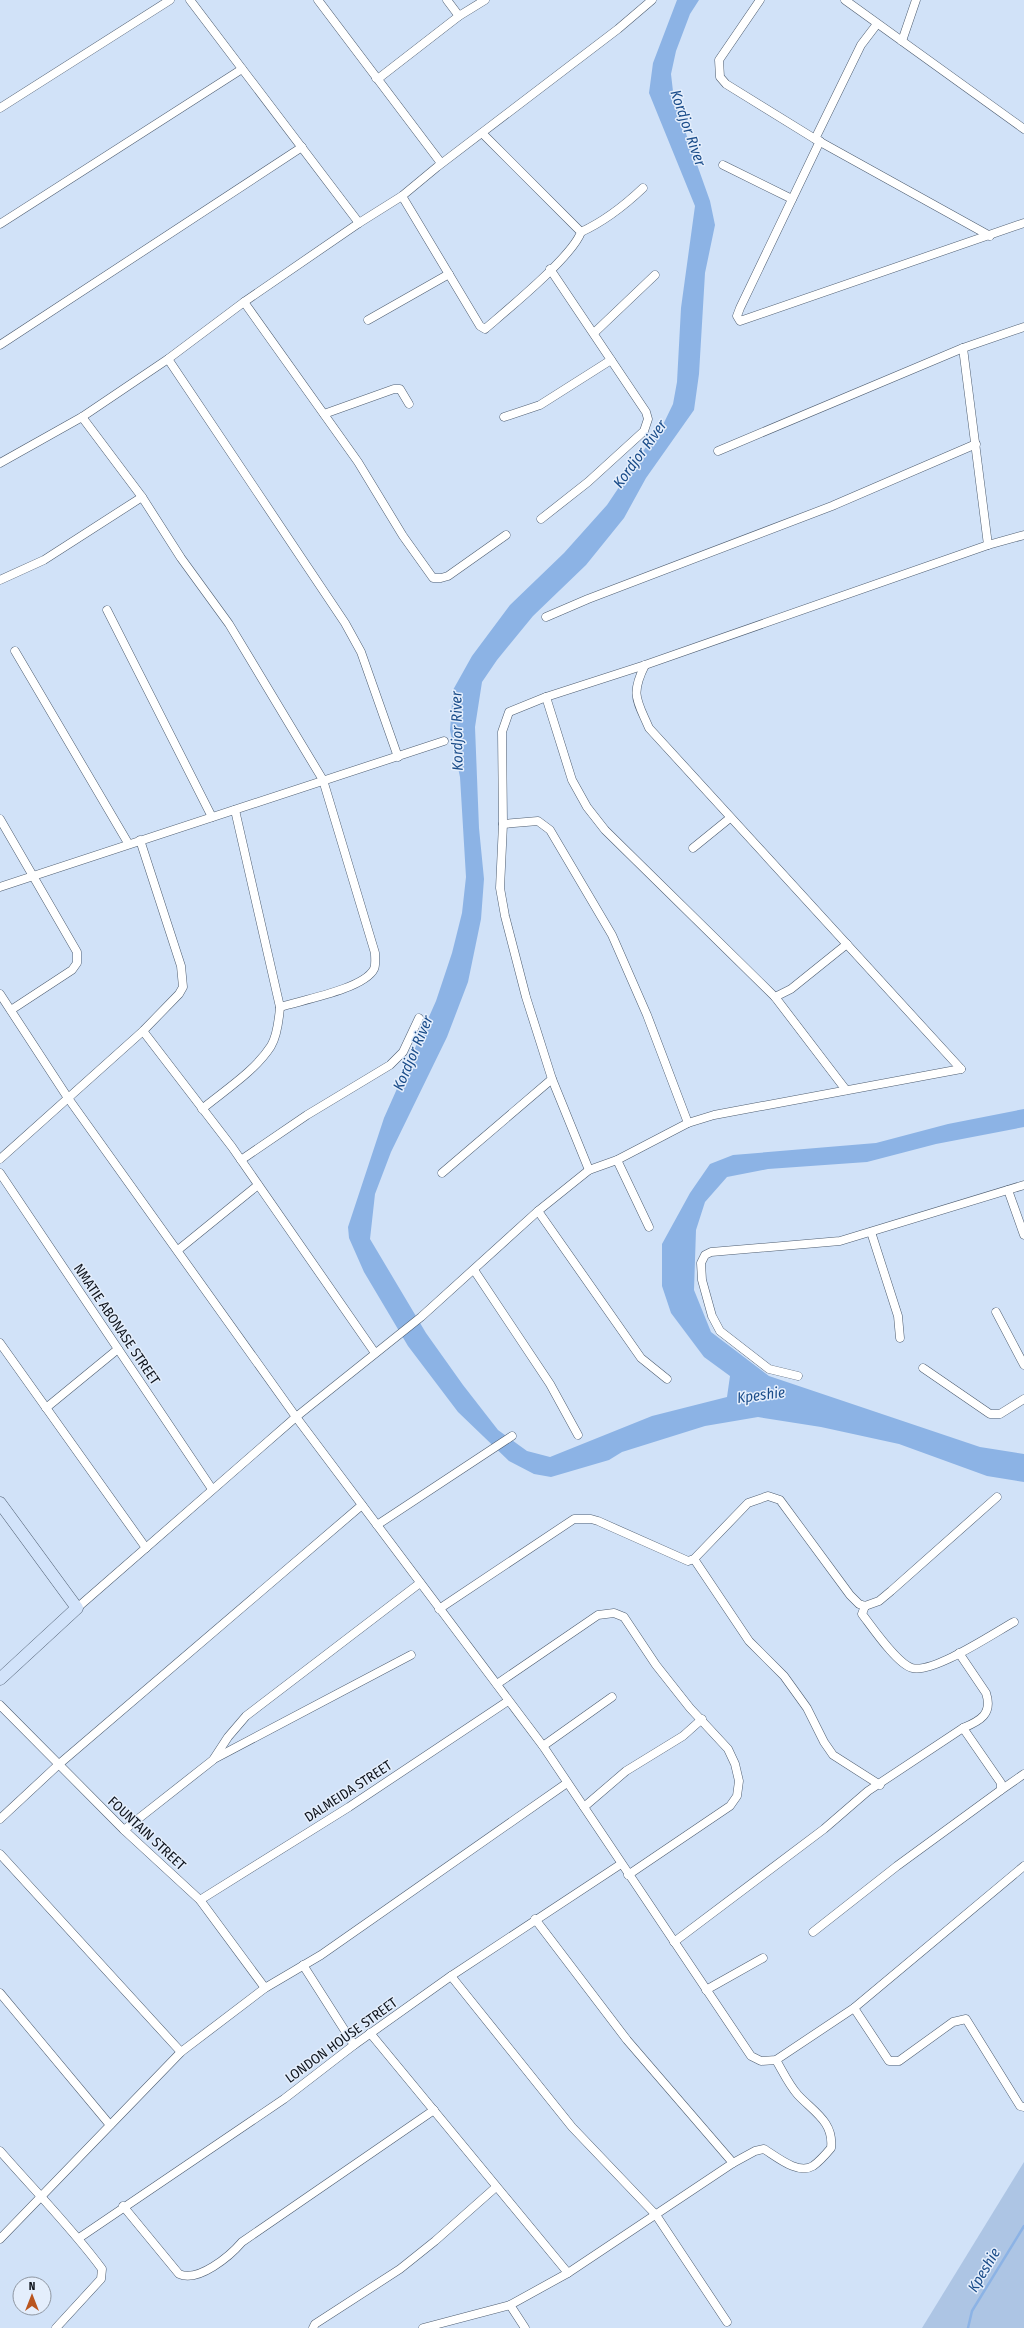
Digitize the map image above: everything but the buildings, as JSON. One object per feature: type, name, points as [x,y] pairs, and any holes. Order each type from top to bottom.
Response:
[{"type":"street","points":[[0,108],[170,0]]},
{"type":"street","points":[[190,0],[359,223]]},
{"type":"street","points":[[318,0],[441,163]]},
{"type":"street","points":[[447,0],[459,16]]},
{"type":"street","points":[[376,78],[379,78],[459,16],[485,0]]},
{"type":"street","points":[[0,464],[82,417],[168,359],[244,302],[359,223],[402,196],[441,163],[482,133],[652,0]]},
{"type":"street","points":[[760,0],[724,50],[719,60],[718,69],[720,77],[738,93],[818,140],[990,236]]},
{"type":"street","points":[[845,0],[1024,130]]},
{"type":"street","points":[[902,41],[916,0]]},
{"type":"street","points":[[877,24],[861,45],[792,199],[740,308],[737,316],[740,321],[1024,223]]},
{"type":"street","points":[[0,224],[242,69]]},
{"type":"street","points":[[482,133],[581,232]]},
{"type":"street","points":[[0,345],[302,148]]},
{"type":"street","points":[[723,165],[792,199]]},
{"type":"street","points":[[402,196],[480,326],[485,329],[550,269],[578,240],[581,232],[600,223],[624,206],[644,188]]},
{"type":"street","points":[[541,519],[588,482],[644,431],[648,419],[646,412],[550,269]]},
{"type":"street","points":[[368,320],[449,274]]},
{"type":"street","points":[[594,333],[655,275]]},
{"type":"street","points":[[244,302],[358,462],[403,536],[433,578],[448,576],[506,536]]},
{"type":"street","points":[[718,450],[963,348],[1024,327]]},
{"type":"street","points":[[963,348],[988,545]]},
{"type":"street","points":[[168,359],[346,623],[361,652],[398,757]]},
{"type":"street","points":[[504,417],[540,405],[610,360]]},
{"type":"street","points":[[324,414],[394,389],[400,389],[409,404]]},
{"type":"street","points":[[82,417],[142,497],[180,558],[228,624],[323,780],[375,954],[375,968],[368,977],[346,988],[280,1007]]},
{"type":"street","points":[[546,617],[588,598],[832,506],[976,444]]},
{"type":"street","points":[[0,580],[44,560],[142,497]]},
{"type":"street","points":[[589,1170],[552,1079],[526,997],[505,916],[500,888],[503,824],[502,732],[509,712],[546,697],[645,665],[988,545],[1024,535]]},
{"type":"street","points":[[107,610],[212,817]]},
{"type":"street","points":[[15,651],[128,843]]},
{"type":"street","points":[[0,1679],[77,1608],[212,1489],[296,1417],[422,1317],[538,1211],[589,1170],[617,1160],[688,1123],[714,1115],[961,1069],[649,728],[636,704],[637,682],[645,665]]},
{"type":"street","points":[[546,697],[572,780],[587,807],[600,824],[775,998],[846,1090]]},
{"type":"street","points":[[0,886],[444,741]]},
{"type":"street","points":[[202,1109],[258,1061],[272,1045],[280,1007],[235,810]]},
{"type":"street","points":[[693,848],[730,818]]},
{"type":"street","points":[[0,819],[77,952],[77,962],[72,970],[11,1010]]},
{"type":"street","points":[[503,824],[538,821],[550,830],[612,935],[647,1015],[688,1123]]},
{"type":"street","points":[[0,1159],[142,1031],[179,994],[183,987],[183,976],[140,840]]},
{"type":"street","points":[[775,998],[791,989],[847,944]]},
{"type":"street","points":[[0,994],[68,1098],[296,1417],[543,1746],[620,1864],[752,2056],[761,2061],[776,2060],[854,2008],[1024,1866]]},
{"type":"street","points":[[241,1160],[307,1115],[390,1065],[403,1052],[419,1018]]},
{"type":"street","points":[[142,1031],[241,1160],[375,1353]]},
{"type":"street","points":[[442,1173],[552,1079]]},
{"type":"street","points":[[617,1160],[649,1227]]},
{"type":"street","name":"NMATIE ABONASE STREET","points":[[0,1173],[212,1489]]},
{"type":"street","points":[[178,1250],[258,1185]]},
{"type":"street","points":[[798,1376],[769,1369],[720,1332],[712,1316],[702,1280],[701,1263],[704,1255],[711,1252],[840,1241],[1024,1185]]},
{"type":"street","points":[[1008,1190],[1024,1235]]},
{"type":"street","points":[[538,1211],[641,1358],[667,1379]]},
{"type":"street","points":[[870,1232],[898,1316],[900,1338]]},
{"type":"street","points":[[474,1270],[550,1384],[578,1435]]},
{"type":"street","points":[[996,1312],[1024,1365]]},
{"type":"street","points":[[0,1343],[146,1548]]},
{"type":"street","points":[[46,1408],[118,1350]]},
{"type":"street","points":[[923,1368],[990,1414],[1000,1414],[1024,1399]]},
{"type":"street","points":[[377,1524],[512,1436]]},
{"type":"street","points":[[439,1609],[574,1519],[591,1519],[688,1561],[694,1559],[748,1503],[768,1496],[780,1500],[850,1595],[859,1604],[865,1606],[879,1601],[997,1497]]},
{"type":"street","points":[[0,1503],[77,1608]]},
{"type":"street","points":[[0,1819],[58,1765],[362,1505]]},
{"type":"street","points":[[694,1559],[749,1641],[784,1676],[807,1708],[824,1742],[833,1755],[880,1785]]},
{"type":"street","points":[[213,1760],[228,1738],[246,1716],[420,1583]]},
{"type":"street","points":[[865,1606],[862,1614],[901,1662],[911,1668],[924,1668],[960,1653],[1014,1622]]},
{"type":"street","points":[[497,1684],[598,1615],[614,1613],[624,1617],[656,1665],[690,1708],[720,1738],[732,1756],[738,1782],[737,1796],[730,1806],[628,1875]]},
{"type":"street","points":[[674,1942],[824,1829],[868,1791],[880,1785],[963,1728],[980,1721],[987,1713],[988,1705],[986,1693],[960,1653]]},
{"type":"street","points":[[124,1830],[213,1760],[411,1655]]},
{"type":"street","points":[[543,1746],[612,1697]]},
{"type":"street","name":"DALMEIDA STREET","points":[[200,1900],[349,1807],[508,1701]]},
{"type":"street","name":"FOUNTAIN STREET","points":[[0,1705],[124,1830],[200,1900],[265,1988]]},
{"type":"street","points":[[584,1807],[626,1771],[683,1736],[702,1720]]},
{"type":"street","points":[[963,1728],[1001,1783],[1002,1790]]},
{"type":"street","points":[[813,1932],[897,1866],[1024,1774]]},
{"type":"street","points":[[0,2239],[181,2052],[265,1988],[303,1965],[567,1783]]},
{"type":"street","points":[[0,1854],[181,2052]]},
{"type":"street","name":"LONDON HOUSE STREET","points":[[79,2238],[123,2206],[284,2098],[370,2033],[451,1976],[620,1864]]},
{"type":"street","points":[[535,1919],[627,2040],[732,2163]]},
{"type":"street","points":[[706,1990],[763,1958]]},
{"type":"street","points":[[303,1965],[354,2045]]},
{"type":"street","points":[[451,1976],[572,2127],[656,2215],[727,2322]]},
{"type":"street","points":[[0,1993],[110,2125]]},
{"type":"street","points":[[854,2008],[889,2061],[893,2062],[899,2061],[953,2022],[966,2019],[1020,2106],[1024,2107]]},
{"type":"street","points":[[370,2033],[496,2188],[568,2272]]},
{"type":"street","points":[[424,2328],[510,2305],[568,2272],[656,2215],[732,2163],[755,2151],[764,2149],[793,2166],[802,2168],[812,2166],[832,2148],[832,2132],[826,2123],[788,2082],[776,2060]]},
{"type":"street","points":[[123,2206],[179,2274],[185,2276],[195,2276],[229,2257],[242,2242],[434,2110]]},
{"type":"street","points":[[0,2151],[40,2198],[79,2238],[102,2269],[102,2276],[56,2328]]},
{"type":"street","points":[[313,2328],[315,2324],[400,2269],[424,2251],[496,2188]]},
{"type":"street","points":[[510,2305],[526,2328]]},
{"type":"shaded area","points":[[1024,2162],[1024,2328],[922,2328]]},
{"type":"water","name":"Kordjor River","points":[[677,0],[699,0],[690,14],[676,51],[671,74],[674,100],[710,201],[715,225],[705,273],[699,374],[694,410],[646,478],[624,518],[586,565],[533,616],[497,660],[482,682],[475,727],[479,828],[484,879],[481,919],[468,982],[447,1037],[391,1152],[375,1194],[370,1239],[426,1333],[463,1385],[498,1430],[527,1451],[550,1457],[652,1416],[727,1397],[730,1376],[704,1357],[671,1313],[662,1286],[662,1244],[690,1193],[710,1164],[733,1155],[876,1143],[948,1124],[1024,1109],[1024,1127],[936,1144],[867,1162],[768,1169],[727,1177],[705,1202],[696,1230],[694,1290],[711,1332],[769,1376],[980,1447],[1024,1454],[1024,1482],[987,1476],[899,1444],[821,1427],[758,1417],[705,1426],[622,1452],[609,1460],[551,1477],[534,1474],[509,1461],[458,1412],[408,1346],[364,1272],[349,1238],[348,1227],[384,1118],[436,1001],[452,953],[462,913],[466,877],[460,777],[450,730],[453,690],[472,656],[510,605],[564,553],[607,505],[646,447],[660,431],[673,404],[677,382],[681,308],[695,206],[649,93],[653,63]]},
{"type":"waterway","name":"Kpeshie","points":[[968,2328],[972,2311],[1024,2226]]}]
